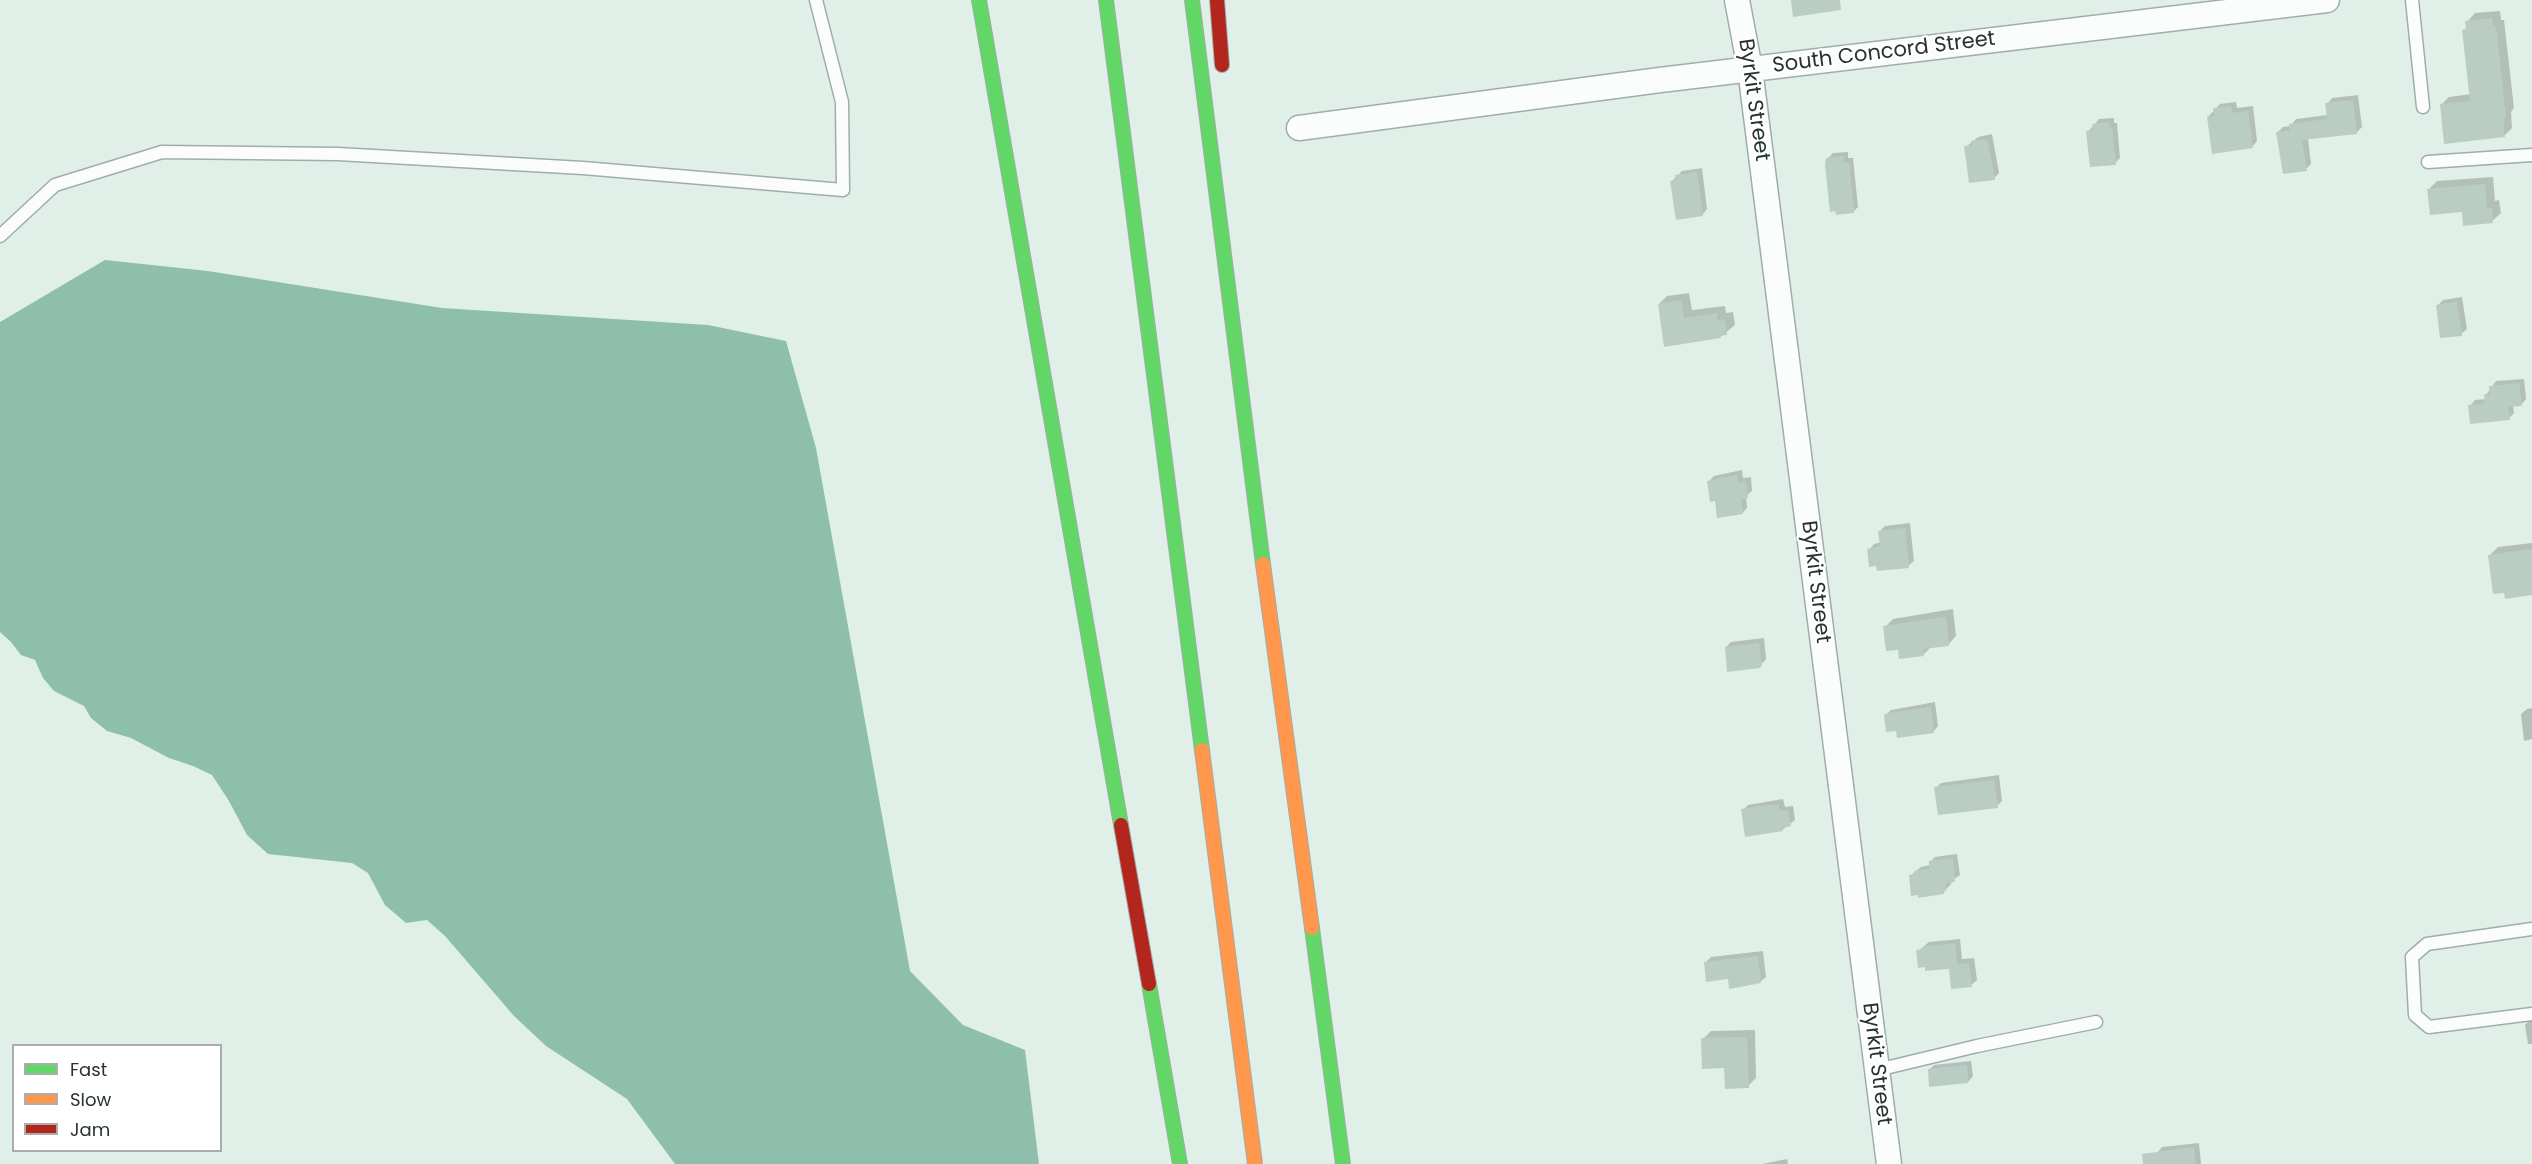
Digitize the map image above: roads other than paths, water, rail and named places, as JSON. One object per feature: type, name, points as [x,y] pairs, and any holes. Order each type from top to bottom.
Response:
[{"type":"highway","points":[[979,0],[1180,1164]]},
{"type":"highway","points":[[1105,0],[1255,1164]]},
{"type":"highway","points":[[1192,0],[1259,533],[1343,1164]]},
{"type":"highway","points":[[1216,0],[1223,83]]},
{"type":"highway","points":[[1234,225],[1259,533]]},
{"type":"street","name":"Byrkit Street","points":[[1737,0],[1750,69],[1889,1164]]},
{"type":"street","name":"South Concord Street","points":[[1299,128],[1750,69],[2326,0]]},
{"type":"lane","points":[[0,236],[55,185],[162,152],[338,154],[583,168],[843,190],[842,102],[816,0]]},
{"type":"lane","points":[[2412,0],[2423,107]]},
{"type":"lane","points":[[2428,162],[2532,154]]},
{"type":"lane","points":[[2532,929],[2427,945],[2412,957],[2415,1014],[2429,1027],[2532,1014]]},
{"type":"lane","points":[[1877,1070],[2096,1022]]}]
